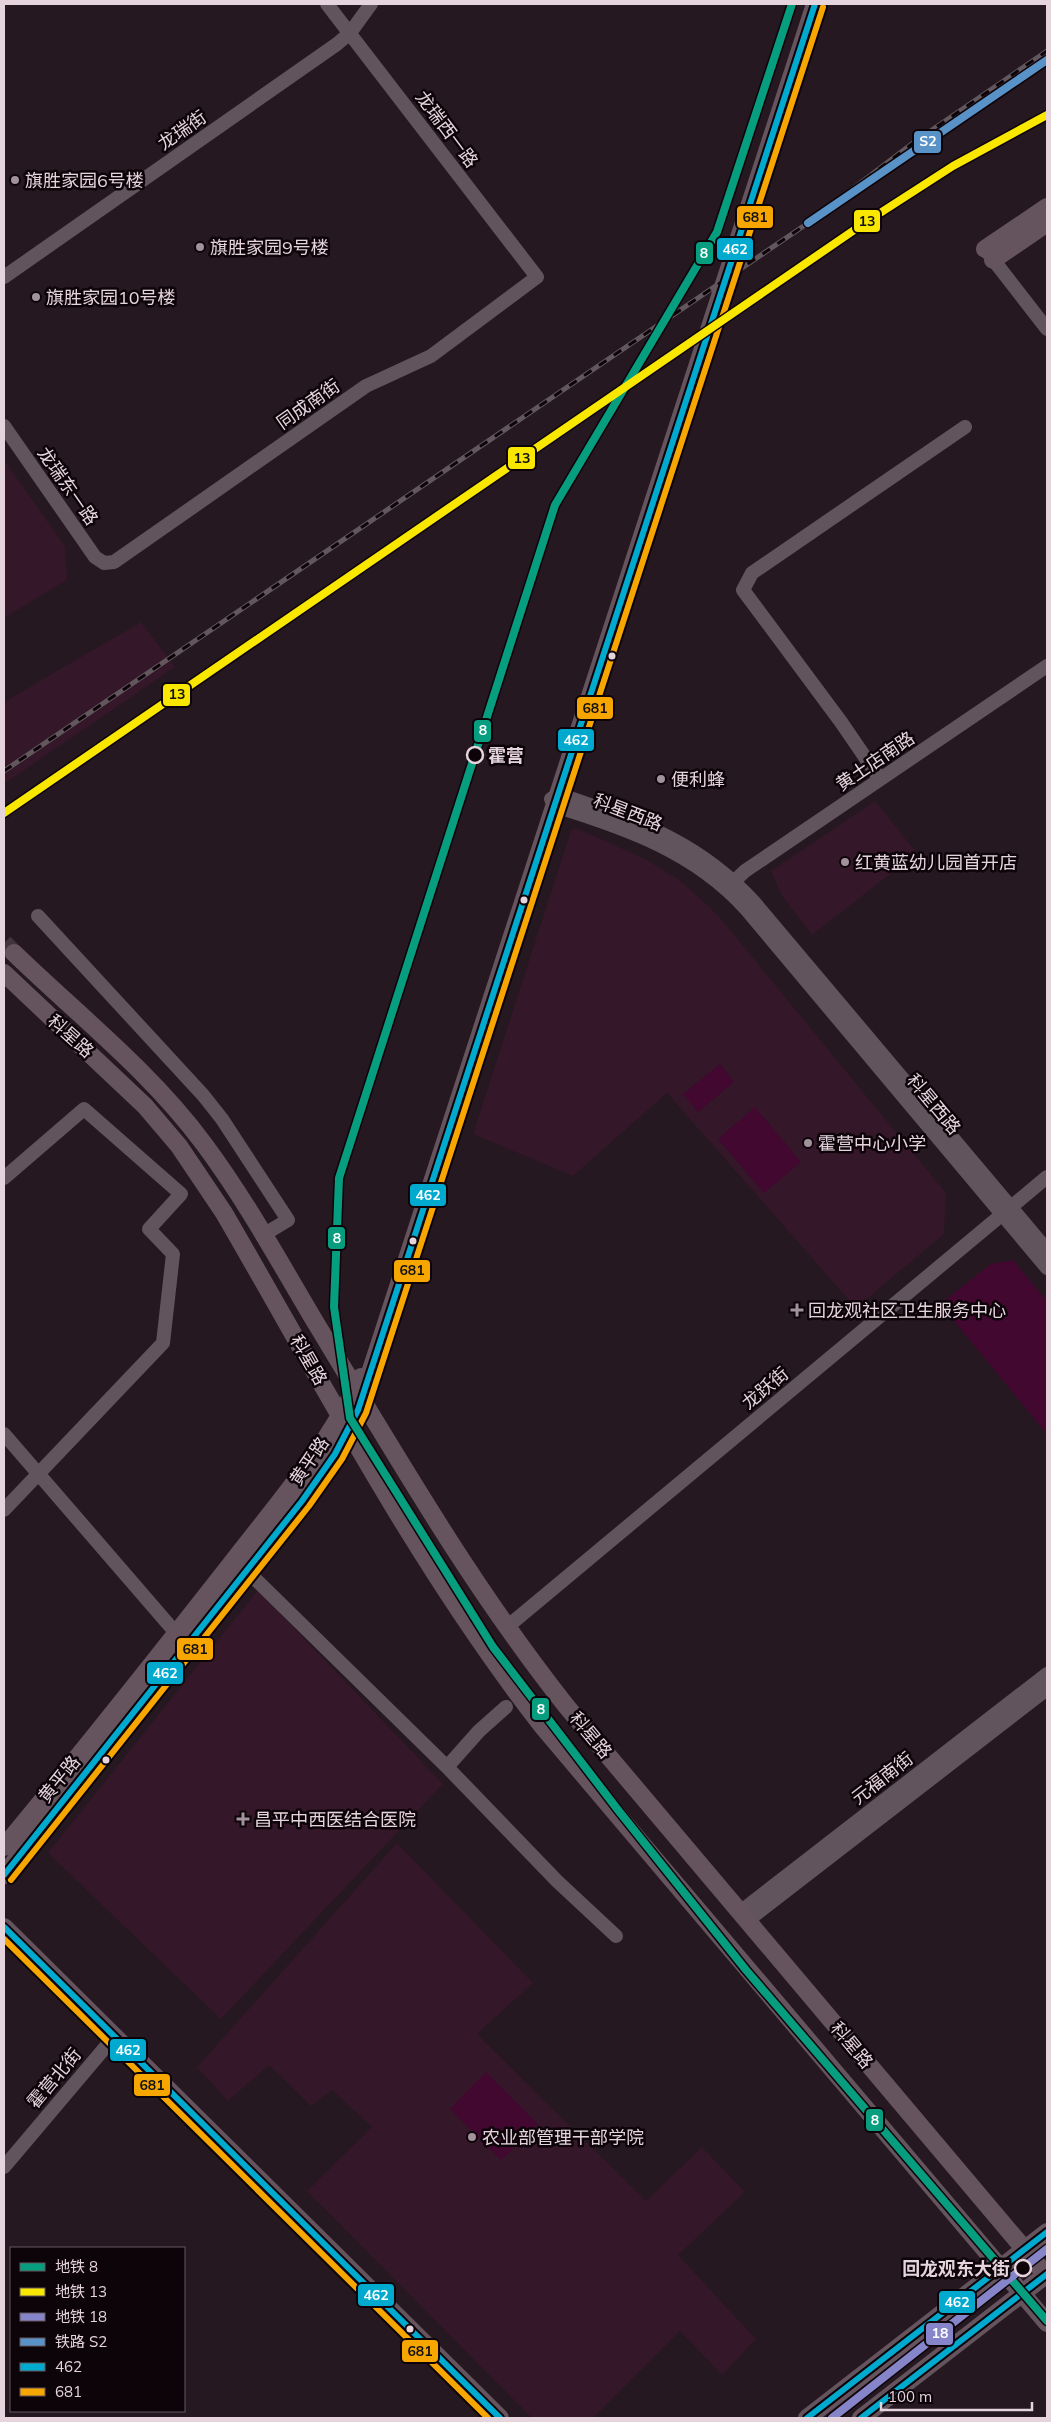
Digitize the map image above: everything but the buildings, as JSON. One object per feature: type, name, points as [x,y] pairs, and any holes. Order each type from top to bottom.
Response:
[{"type":"main road","name":"黄平路","points":[[555,799],[808,4]]},
{"type":"main road","name":"黄平路","points":[[4,1875],[241,1565],[315,1484],[349,1429],[815,4]]},
{"type":"main road","points":[[989,254],[1047,207]]},
{"type":"main road","points":[[989,254],[1047,223]]},
{"type":"main road","name":"科星路","points":[[14,953],[161,1092],[208,1150],[263,1235],[449,1541],[507,1628],[567,1707],[1047,2275]]},
{"type":"main road","name":"科星路","points":[[4,973],[120,1081],[145,1106],[179,1146],[224,1212],[431,1568],[511,1686],[1047,2323]]},
{"type":"main road","name":"黄平路","points":[[241,1565],[340,1414],[359,1394]]},
{"type":"main road","name":"黄平路","points":[[5,1843],[182,1640]]},
{"type":"main road","points":[[4,1927],[500,2418]]},
{"type":"main road","points":[[807,2418],[1047,2232]]},
{"type":"main road","points":[[861,2418],[1047,2275]]},
{"type":"street","name":"龙瑞西一路","points":[[327,4],[537,277]]},
{"type":"street","name":"龙瑞街","points":[[4,277],[337,44],[350,33],[371,4]]},
{"type":"street","points":[[989,254],[1047,329]]},
{"type":"street","name":"同成南街","points":[[104,562],[114,562],[120,559],[366,386],[430,356],[537,277]]},
{"type":"street","name":"龙瑞东一路","points":[[4,426],[92,554],[104,562]]},
{"type":"street","points":[[880,779],[841,722],[743,590],[752,573],[965,427]]},
{"type":"street","name":"黄土店南路","points":[[730,885],[745,871],[1047,666]]},
{"type":"street","name":"科星西路","points":[[555,799],[640,822],[666,834],[707,859],[730,885],[746,909],[1007,1211],[1047,1250]]},
{"type":"street","points":[[38,916],[177,1066],[222,1119],[288,1220],[263,1235]]},
{"type":"street","points":[[4,1178],[84,1109],[182,1194],[149,1230],[173,1254],[163,1343],[4,1510]]},
{"type":"street","name":"龙跃街","points":[[507,1628],[1047,1177]]},
{"type":"street","name":"科星西路","points":[[1007,1211],[1047,1268]]},
{"type":"street","points":[[4,1434],[182,1640]]},
{"type":"street","points":[[241,1565],[447,1767],[557,1881],[616,1936]]},
{"type":"street","name":"元福南街","points":[[744,1916],[1047,1674]]},
{"type":"street","name":"元福南街","points":[[744,1916],[1047,1689]]},
{"type":"street","points":[[447,1767],[478,1731],[506,1707]]},
{"type":"street","name":"霍营北街","points":[[4,2167],[114,2036]]},
{"type":"shaded area","points":[[4,460],[65,546],[67,580],[4,618]]},
{"type":"shaded area","points":[[141,622],[175,667],[4,784],[4,702]]},
{"type":"shaded area","name":"红黄蓝幼儿园首开店","points":[[875,801],[917,853],[812,935],[782,896],[771,871]]},
{"type":"shaded area","points":[[576,828],[645,859],[678,879],[703,901],[721,919],[946,1193],[944,1234],[856,1308],[667,1093],[573,1176],[473,1134],[571,831]]},
{"type":"shaded area","points":[[720,1064],[734,1082],[698,1112],[683,1094]]},
{"type":"shaded area","points":[[755,1107],[801,1162],[764,1193],[718,1139]]},
{"type":"shaded area","points":[[1013,1260],[1047,1301],[1047,1434],[940,1304],[991,1264]]},
{"type":"shaded area","name":"昌平中西医结合医院","points":[[258,1590],[443,1784],[221,2019],[48,1853]]},
{"type":"shaded area","name":"农业部管理干部学院","points":[[397,1843],[533,1983],[477,2034],[646,2201],[702,2147],[745,2192],[678,2255],[756,2339],[722,2375],[680,2331],[593,2418],[532,2418],[307,2191],[372,2127],[332,2090],[311,2106],[269,2065],[228,2101],[197,2067]]},
{"type":"shaded area","points":[[486,2072],[538,2124],[501,2160],[450,2109]]},
{"type":"tunnel","points":[[4,943],[14,953]]},
{"type":"railway","points":[[4,771],[808,223],[913,143],[1047,51]]},
{"type":"metro line","name":"8","points":[[792,4],[717,232],[555,505],[339,1178],[334,1307],[350,1418],[493,1647],[618,1810],[746,1970],[1047,2321]]},
{"type":"metro line","name":"13","points":[[4,813],[863,224],[953,166],[1047,115]]},
{"type":"metro line","name":"18","points":[[832,2418],[1047,2249]]},
{"type":"rail line","name":"S2","points":[[808,223],[1047,60]]},
{"type":"transit line","name":"462","points":[[4,1875],[302,1501],[335,1454],[358,1410],[815,4]]},
{"type":"transit line","name":"681","points":[[11,1880],[309,1506],[342,1459],[366,1413],[823,7]]},
{"type":"transit line","name":"462","points":[[4,1927],[500,2418]]},
{"type":"transit line","name":"681","points":[[4,1939],[488,2418]]},
{"type":"transit line","name":"462","points":[[807,2418],[1047,2232]]},
{"type":"transit line","name":"462","points":[[861,2418],[1047,2274]]},
{"type":"place","name":"旗胜家园6号楼","points":[[15,180]]},
{"type":"place","name":"旗胜家园9号楼","points":[[200,247]]},
{"type":"place","name":"旗胜家园10号楼","points":[[36,297]]},
{"type":"place","name":"霍营","points":[[475,755]]},
{"type":"place","name":"便利蜂","points":[[661,779]]},
{"type":"place","name":"红黄蓝幼儿园首开店","points":[[845,862]]},
{"type":"place","name":"霍营中心小学","points":[[808,1143]]},
{"type":"place","name":"回龙观社区卫生服务中心","points":[[797,1310]]},
{"type":"place","name":"昌平中西医结合医院","points":[[243,1819]]},
{"type":"place","name":"农业部管理干部学院","points":[[472,2137]]},
{"type":"place","name":"回龙观东大街","points":[[1023,2268]]}]
